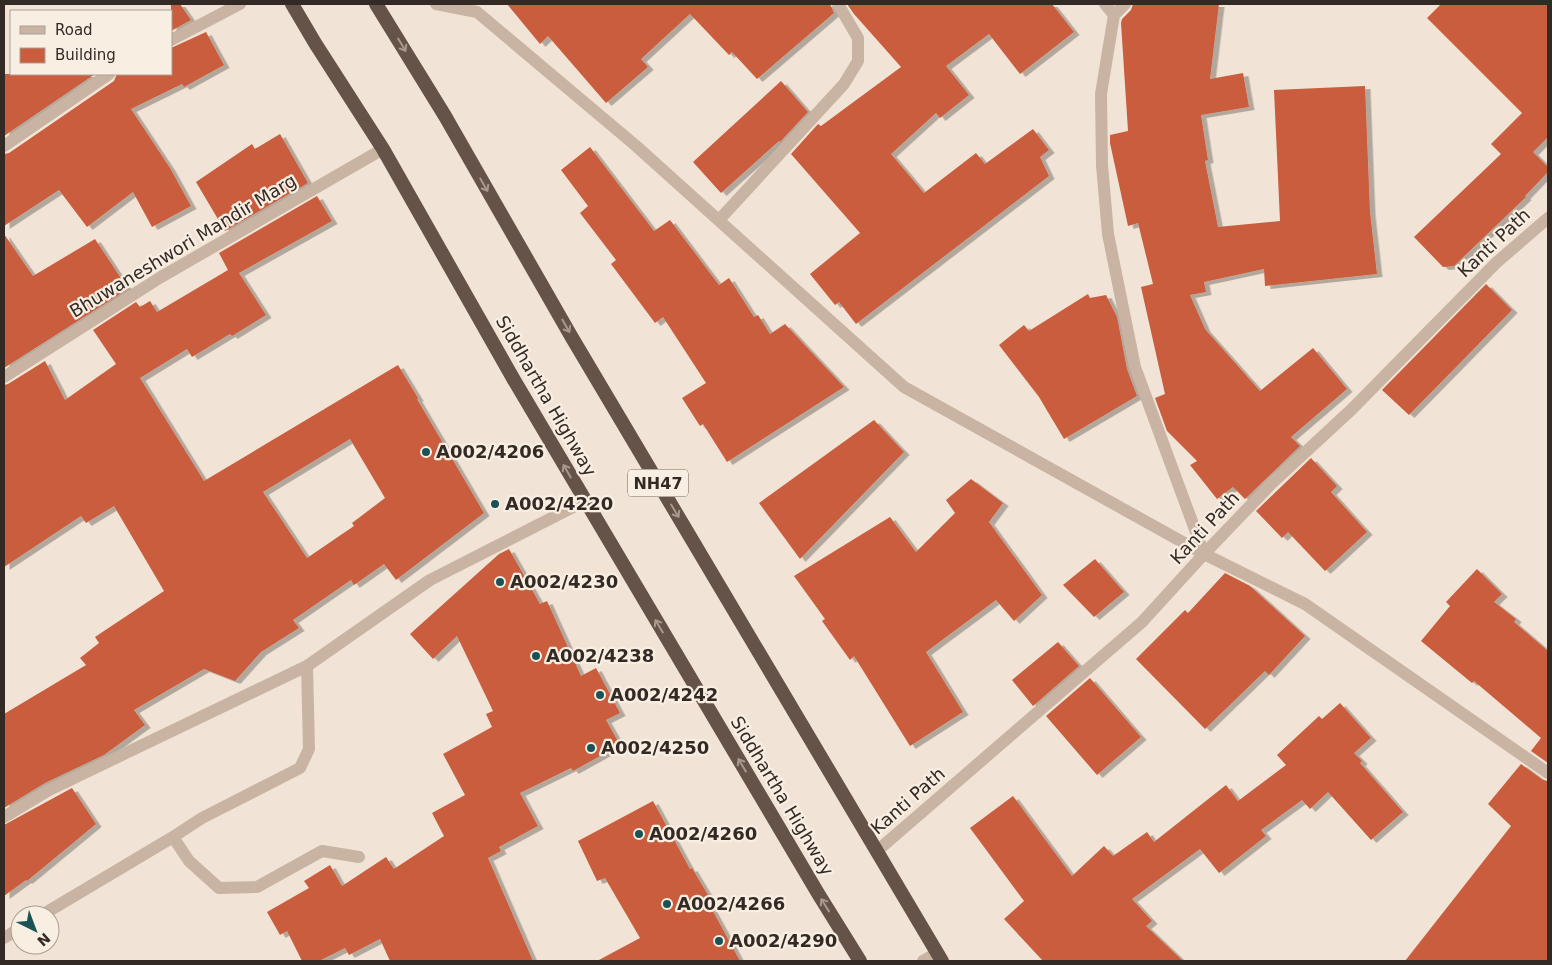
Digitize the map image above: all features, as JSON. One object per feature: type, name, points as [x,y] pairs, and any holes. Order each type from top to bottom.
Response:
[{"type":"highway","name":"Siddhartha Highway","points":[[292,4],[383,149],[585,501],[860,961]]},
{"type":"highway","name":"NH47","points":[[376,4],[445,116],[576,344],[940,957]]},
{"type":"street","points":[[172,39],[240,4]]},
{"type":"street","points":[[436,4],[476,12],[635,145],[904,387],[1204,554],[1305,604],[1548,774]]},
{"type":"street","points":[[719,220],[844,84],[858,61],[858,38],[838,4]]},
{"type":"street","points":[[1105,4],[1114,15]]},
{"type":"street","points":[[1125,4],[1114,15],[1101,94],[1102,165],[1108,234],[1136,367],[1204,554]]},
{"type":"street","points":[[4,146],[107,75]]},
{"type":"street","name":"Bhuwaneshwori Mandir Marg","points":[[4,377],[161,277],[383,149]]},
{"type":"street","name":"Kanti Path","points":[[877,852],[1142,622],[1272,484],[1350,410],[1496,263],[1548,218]]},
{"type":"street","points":[[4,817],[49,790],[307,666],[430,580],[585,501]]},
{"type":"street","points":[[59,905],[202,818],[300,768],[309,749],[307,666]]},
{"type":"street","points":[[173,837],[189,861],[219,888],[256,887],[322,851],[359,857]]},
{"type":"street","points":[[923,961],[940,957]]},
{"type":"building","points":[[171,4],[180,4],[191,20],[172,30]]},
{"type":"building","points":[[507,4],[830,4],[834,13],[757,79],[732,52],[729,55],[690,14],[641,59],[648,67],[606,103],[548,36],[540,44]]},
{"type":"building","points":[[847,4],[1052,4],[1074,32],[1020,74],[989,34],[946,66],[969,95],[940,118],[936,113],[891,154],[924,193],[976,153],[985,164],[1033,129],[1049,150],[1040,157],[1049,176],[856,324],[839,302],[835,305],[810,274],[860,233],[791,154],[818,124],[821,126],[901,67]]},
{"type":"building","points":[[1133,4],[1219,4],[1210,79],[1243,73],[1249,107],[1201,115],[1208,160],[1205,161],[1218,227],[1280,221],[1274,90],[1365,86],[1370,212],[1377,274],[1265,286],[1264,269],[1204,282],[1206,292],[1190,295],[1205,329],[1260,391],[1313,348],[1347,389],[1291,437],[1300,446],[1245,499],[1233,487],[1217,499],[1190,465],[1197,461],[1167,431],[1155,398],[1165,394],[1141,287],[1153,284],[1138,223],[1128,226],[1110,143],[1110,135],[1128,131],[1121,23],[1122,19],[1131,10]]},
{"type":"building","points":[[1441,4],[1548,4],[1548,140],[1547,138],[1533,152],[1548,167],[1548,172],[1526,197],[1454,266],[1443,267],[1414,237],[1501,154],[1491,144],[1522,113],[1427,18]]},
{"type":"building","points":[[206,32],[224,65],[184,87],[182,84],[131,109],[170,168],[191,206],[152,227],[133,192],[87,227],[59,190],[4,226],[4,154],[9,153],[114,81],[117,75],[172,75],[172,48]]},
{"type":"building","points":[[4,74],[94,75],[4,136]]},
{"type":"building","points":[[781,81],[808,112],[780,142],[721,193],[693,162]]},
{"type":"building","points":[[280,134],[308,183],[225,231],[196,182],[252,144],[255,149]]},
{"type":"building","points":[[590,147],[654,231],[670,220],[719,285],[729,278],[754,317],[758,315],[770,334],[785,324],[844,387],[727,462],[703,424],[700,426],[682,398],[706,383],[663,317],[655,323],[611,264],[616,260],[580,213],[588,206],[561,170]]},
{"type":"building","points":[[317,196],[332,221],[239,273],[266,315],[192,357],[187,349],[140,378],[204,481],[398,365],[484,513],[396,580],[384,564],[354,585],[351,580],[293,620],[299,628],[261,652],[235,681],[204,669],[134,710],[145,725],[104,755],[45,783],[4,808],[4,714],[86,665],[80,658],[99,643],[95,637],[164,591],[114,506],[86,523],[81,516],[4,567],[4,385],[45,361],[65,400],[116,364],[93,330],[136,302],[140,307],[150,301],[157,312],[228,270],[219,253]],"holes":[[[350,439],[385,498],[352,523],[354,526],[307,558],[263,492]]]},
{"type":"building","points":[[4,234],[33,276],[95,239],[128,289],[4,368]]},
{"type":"building","points":[[1486,284],[1512,310],[1409,415],[1382,390]]},
{"type":"building","points":[[1088,294],[1090,298],[1106,295],[1117,317],[1127,369],[1137,396],[1064,439],[1039,397],[999,345],[1024,325],[1029,331]]},
{"type":"building","points":[[874,420],[904,452],[800,559],[759,503]]},
{"type":"building","points":[[1311,458],[1337,486],[1331,492],[1367,532],[1325,571],[1288,532],[1282,538],[1256,511]]},
{"type":"building","points":[[971,479],[1003,503],[989,522],[1042,595],[1014,621],[996,600],[926,652],[963,712],[910,746],[854,656],[850,660],[822,621],[825,619],[794,576],[890,517],[916,552],[955,513],[946,500]]},
{"type":"building","points":[[509,549],[540,604],[547,601],[581,676],[596,668],[620,713],[606,720],[620,745],[573,771],[571,768],[520,793],[538,826],[499,847],[501,851],[488,858],[533,961],[390,961],[380,939],[349,955],[345,948],[319,961],[302,961],[287,931],[280,935],[267,912],[309,888],[304,881],[330,865],[342,886],[386,857],[394,869],[444,836],[432,813],[465,795],[443,754],[492,727],[486,714],[493,711],[457,636],[433,659],[410,634],[499,554]]},
{"type":"building","points":[[1095,559],[1124,592],[1094,617],[1063,585]]},
{"type":"building","points":[[1477,569],[1502,594],[1494,602],[1516,619],[1514,622],[1548,651],[1548,763],[1531,751],[1541,738],[1474,681],[1472,683],[1421,641],[1450,606],[1446,602]]},
{"type":"building","points":[[1225,573],[1250,586],[1305,636],[1269,675],[1265,671],[1205,729],[1136,659],[1185,610],[1188,613]]},
{"type":"building","points":[[1058,642],[1079,666],[1033,706],[1012,680]]},
{"type":"building","points":[[1090,678],[1141,737],[1097,775],[1046,716]]},
{"type":"building","points":[[1340,703],[1371,738],[1354,753],[1362,761],[1360,763],[1403,812],[1371,840],[1328,792],[1310,809],[1302,800],[1261,830],[1266,836],[1219,873],[1200,849],[1132,899],[1152,921],[1146,926],[1183,961],[1043,961],[1004,919],[1024,901],[970,828],[1013,796],[1072,876],[1104,846],[1113,856],[1147,832],[1154,842],[1226,785],[1238,801],[1286,765],[1277,755],[1319,716],[1322,719]]},
{"type":"building","points":[[1521,764],[1543,780],[1548,781],[1548,961],[1405,961],[1511,826],[1488,804]]},
{"type":"building","points":[[72,788],[96,824],[27,881],[4,896],[4,825]]},
{"type":"building","points":[[653,801],[690,869],[692,868],[711,900],[708,902],[740,961],[597,961],[640,938],[605,878],[597,881],[578,841]]},
{"type":"place","name":"A002/4206","points":[[426,452]]},
{"type":"place","name":"A002/4220","points":[[495,504]]},
{"type":"place","name":"A002/4230","points":[[500,582]]},
{"type":"place","name":"A002/4238","points":[[536,656]]},
{"type":"place","name":"A002/4242","points":[[600,695]]},
{"type":"place","name":"A002/4250","points":[[591,748]]},
{"type":"place","name":"A002/4260","points":[[639,834]]},
{"type":"place","name":"A002/4266","points":[[667,904]]},
{"type":"place","name":"A002/4290","points":[[719,941]]}]
